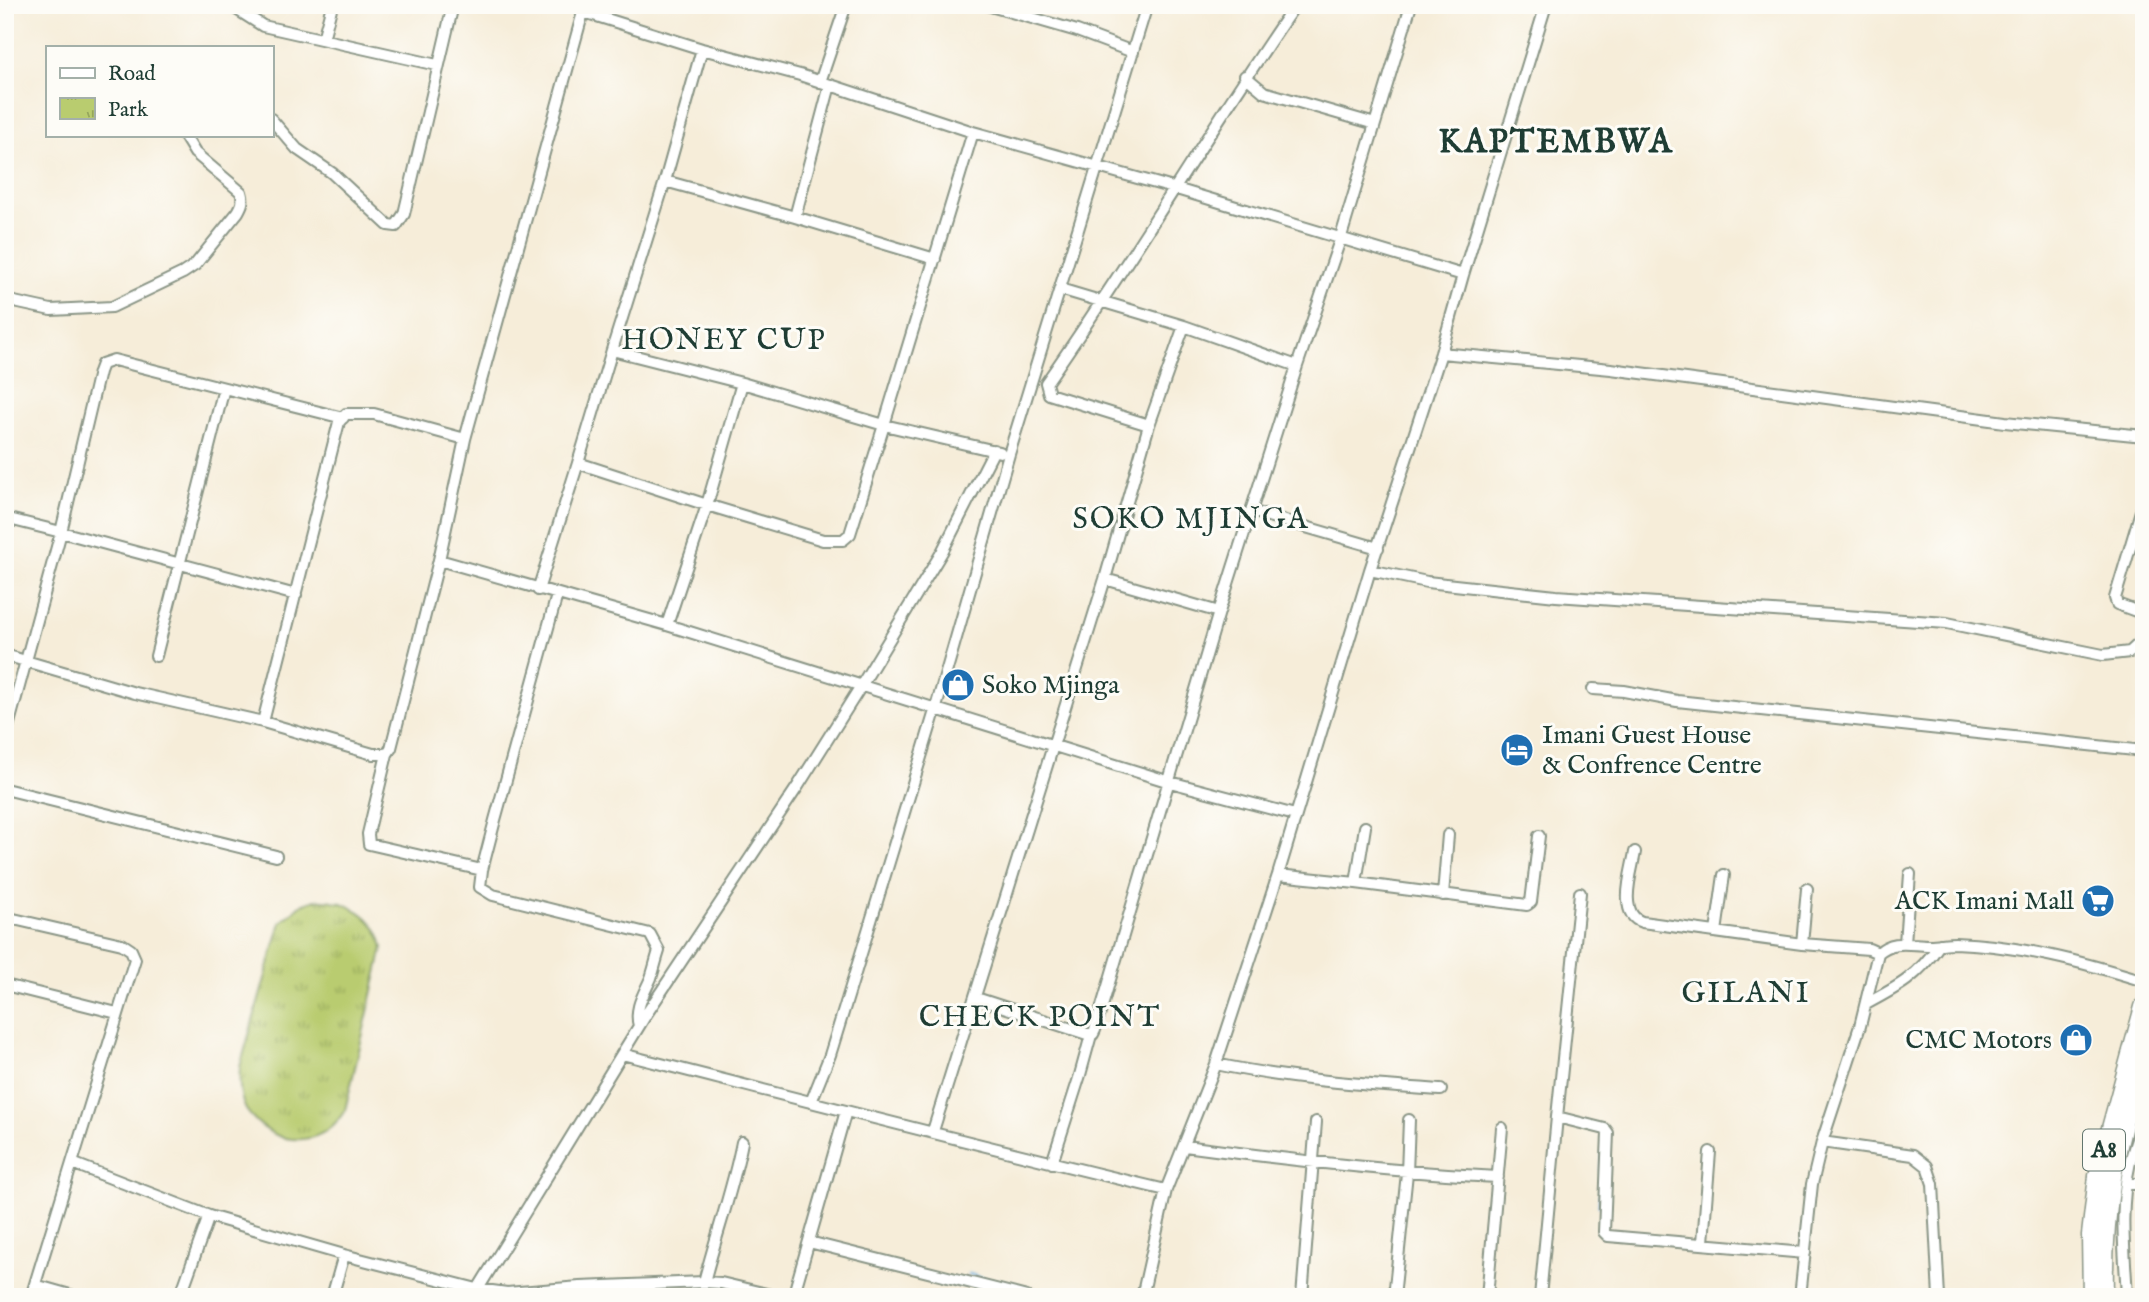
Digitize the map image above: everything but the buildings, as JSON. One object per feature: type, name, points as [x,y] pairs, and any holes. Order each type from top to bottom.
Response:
[{"type":"highway","name":"A8","points":[[2092,1297],[2091,1236],[2098,1176],[2144,1007]]},
{"type":"highway","name":"A8","points":[[2104,1297],[2105,1223],[2111,1172],[2144,1056]]},
{"type":"street","points":[[230,5],[263,26],[438,65]]},
{"type":"street","points":[[323,40],[332,5]]},
{"type":"street","points":[[273,121],[297,149],[332,173],[388,225],[396,226],[404,214],[453,5]]},
{"type":"street","points":[[795,217],[825,83],[846,5]]},
{"type":"street","points":[[988,5],[1077,31],[1133,52]]},
{"type":"street","points":[[811,1101],[834,1042],[935,711],[1009,454],[1147,5]]},
{"type":"street","points":[[1149,425],[1049,394],[1046,383],[1103,302],[1245,76],[1294,5]]},
{"type":"street","points":[[1161,1297],[1142,1296],[1166,1190],[1216,1064],[1278,875],[1370,569],[1441,353],[1546,5]]},
{"type":"street","points":[[1052,1163],[1091,1035],[1095,1030],[1219,612],[1340,240],[1408,6]]},
{"type":"street","points":[[482,870],[369,844],[368,834],[439,560],[466,439],[584,8],[702,49],[825,83],[972,132],[1174,188],[1463,275]]},
{"type":"street","points":[[538,590],[665,181],[702,49]]},
{"type":"street","points":[[1245,76],[1264,92],[1375,124]]},
{"type":"street","points":[[578,463],[823,540],[843,540],[854,525],[936,260],[972,132]]},
{"type":"street","points":[[5,300],[51,310],[112,307],[183,274],[195,265],[238,212],[243,197],[241,192],[195,153],[185,136]]},
{"type":"street","points":[[665,181],[936,260]]},
{"type":"street","points":[[1060,289],[1184,326],[1297,366]]},
{"type":"street","points":[[933,1132],[1149,425],[1184,326]]},
{"type":"street","points":[[612,350],[743,383],[884,425],[1009,454]]},
{"type":"street","points":[[1441,353],[1611,369],[2004,422],[2144,436]]},
{"type":"street","points":[[5,738],[61,532],[102,364],[114,360],[343,418]]},
{"type":"street","points":[[667,625],[707,505],[743,383]]},
{"type":"street","points":[[156,656],[224,388]]},
{"type":"street","points":[[263,723],[339,422],[346,414],[374,414],[466,439]]},
{"type":"street","points":[[475,1293],[639,1026],[861,686],[942,552],[994,450]]},
{"type":"street","points":[[2144,501],[2115,598],[2116,604],[2121,607],[2144,614]]},
{"type":"street","points":[[1251,511],[1378,548]]},
{"type":"street","points":[[5,519],[179,562],[296,595]]},
{"type":"street","points":[[439,560],[667,625],[935,711],[1170,782],[1295,815]]},
{"type":"street","points":[[1370,569],[1427,582],[1556,596],[1947,623],[2103,655],[2130,652],[2144,639]]},
{"type":"street","points":[[1104,579],[1219,612]]},
{"type":"street","points":[[557,595],[482,870],[480,887],[493,895],[650,934],[659,951],[652,976],[639,1003],[636,1016],[639,1026]]},
{"type":"street","points":[[5,655],[135,693],[263,723],[373,754],[387,754]]},
{"type":"street","points":[[1593,689],[1624,691],[1691,703],[2144,751]]},
{"type":"street","points":[[5,789],[276,856]]},
{"type":"street","points":[[1356,883],[1365,827]]},
{"type":"street","points":[[1443,895],[1448,835]]},
{"type":"street","points":[[1278,875],[1527,905],[1531,902],[1539,836]]},
{"type":"street","points":[[1635,852],[1628,900],[1629,912],[1635,919],[1802,944],[1869,949],[1878,953]]},
{"type":"street","points":[[1905,943],[1910,874]]},
{"type":"street","points":[[1716,932],[1724,875]]},
{"type":"street","points":[[1802,944],[1807,889]]},
{"type":"street","points":[[1540,1297],[1580,893]]},
{"type":"street","points":[[5,917],[122,944],[131,950],[135,959],[31,1297]]},
{"type":"street","points":[[1800,1297],[1812,1184],[1822,1142],[1866,1004],[1878,953],[1890,944],[1962,944],[2074,959],[2144,981]]},
{"type":"street","points":[[1866,1004],[1913,977],[1925,966],[1940,944]]},
{"type":"street","points":[[5,985],[117,1013]]},
{"type":"street","points":[[976,998],[1091,1035]]},
{"type":"street","points":[[622,1054],[1166,1190]]},
{"type":"street","points":[[1216,1064],[1251,1072],[1441,1090]]},
{"type":"street","points":[[793,1297],[846,1111]]},
{"type":"street","points":[[1557,1117],[1605,1129],[1608,1133],[1604,1233],[1608,1236],[1703,1242],[1805,1253]]},
{"type":"street","points":[[1394,1297],[1407,1172],[1409,1120]]},
{"type":"street","points":[[2127,1297],[2124,1239],[2126,1183],[2128,1168],[2144,1121]]},
{"type":"street","points":[[1302,1297],[1316,1122]]},
{"type":"street","points":[[1487,1297],[1502,1128]]},
{"type":"street","points":[[704,1282],[717,1230],[736,1175],[741,1142]]},
{"type":"street","points":[[1822,1142],[1913,1155],[1927,1166],[1933,1184],[1939,1297]]},
{"type":"street","points":[[1185,1146],[1313,1163],[1498,1177]]},
{"type":"street","points":[[1703,1242],[1710,1152]]},
{"type":"street","points":[[72,1163],[209,1216],[475,1293],[506,1295],[580,1287],[704,1282],[721,1283],[779,1297]]},
{"type":"street","points":[[2126,1183],[2144,1185]]},
{"type":"street","points":[[180,1297],[209,1216]]},
{"type":"street","points":[[809,1242],[1027,1297]]},
{"type":"street","points":[[332,1297],[344,1255]]},
{"type":"street","points":[[42,1287],[77,1297]]},
{"type":"green space","points":[[315,900],[338,902],[359,912],[375,927],[383,948],[345,1110],[327,1130],[316,1136],[292,1139],[268,1131],[245,1108],[240,1091],[240,1067],[281,922],[301,905]]},
{"type":"waterway","points":[[1599,1205],[1602,1152]]},
{"type":"waterway","points":[[969,1274],[1006,1286]]},
{"type":"waterway","points":[[1029,1293],[1043,1297]]},
{"type":"place","name":"Soko Mjinga","points":[[958,685]]},
{"type":"place","name":"Imani Guest House & Confrence Centre","points":[[1517,750]]},
{"type":"place","name":"ACK Imani Mall","points":[[2098,901]]},
{"type":"place","name":"CMC Motors","points":[[2076,1040]]},
{"type":"district","name":"KAPTEMBWA","points":[[1556,143]]},
{"type":"district","name":"HONEY CUP","points":[[724,341]]},
{"type":"district","name":"SOKO MJINGA","points":[[1191,520]]},
{"type":"district","name":"GILANI","points":[[1746,994]]},
{"type":"district","name":"CHECK POINT","points":[[1040,1018]]}]
